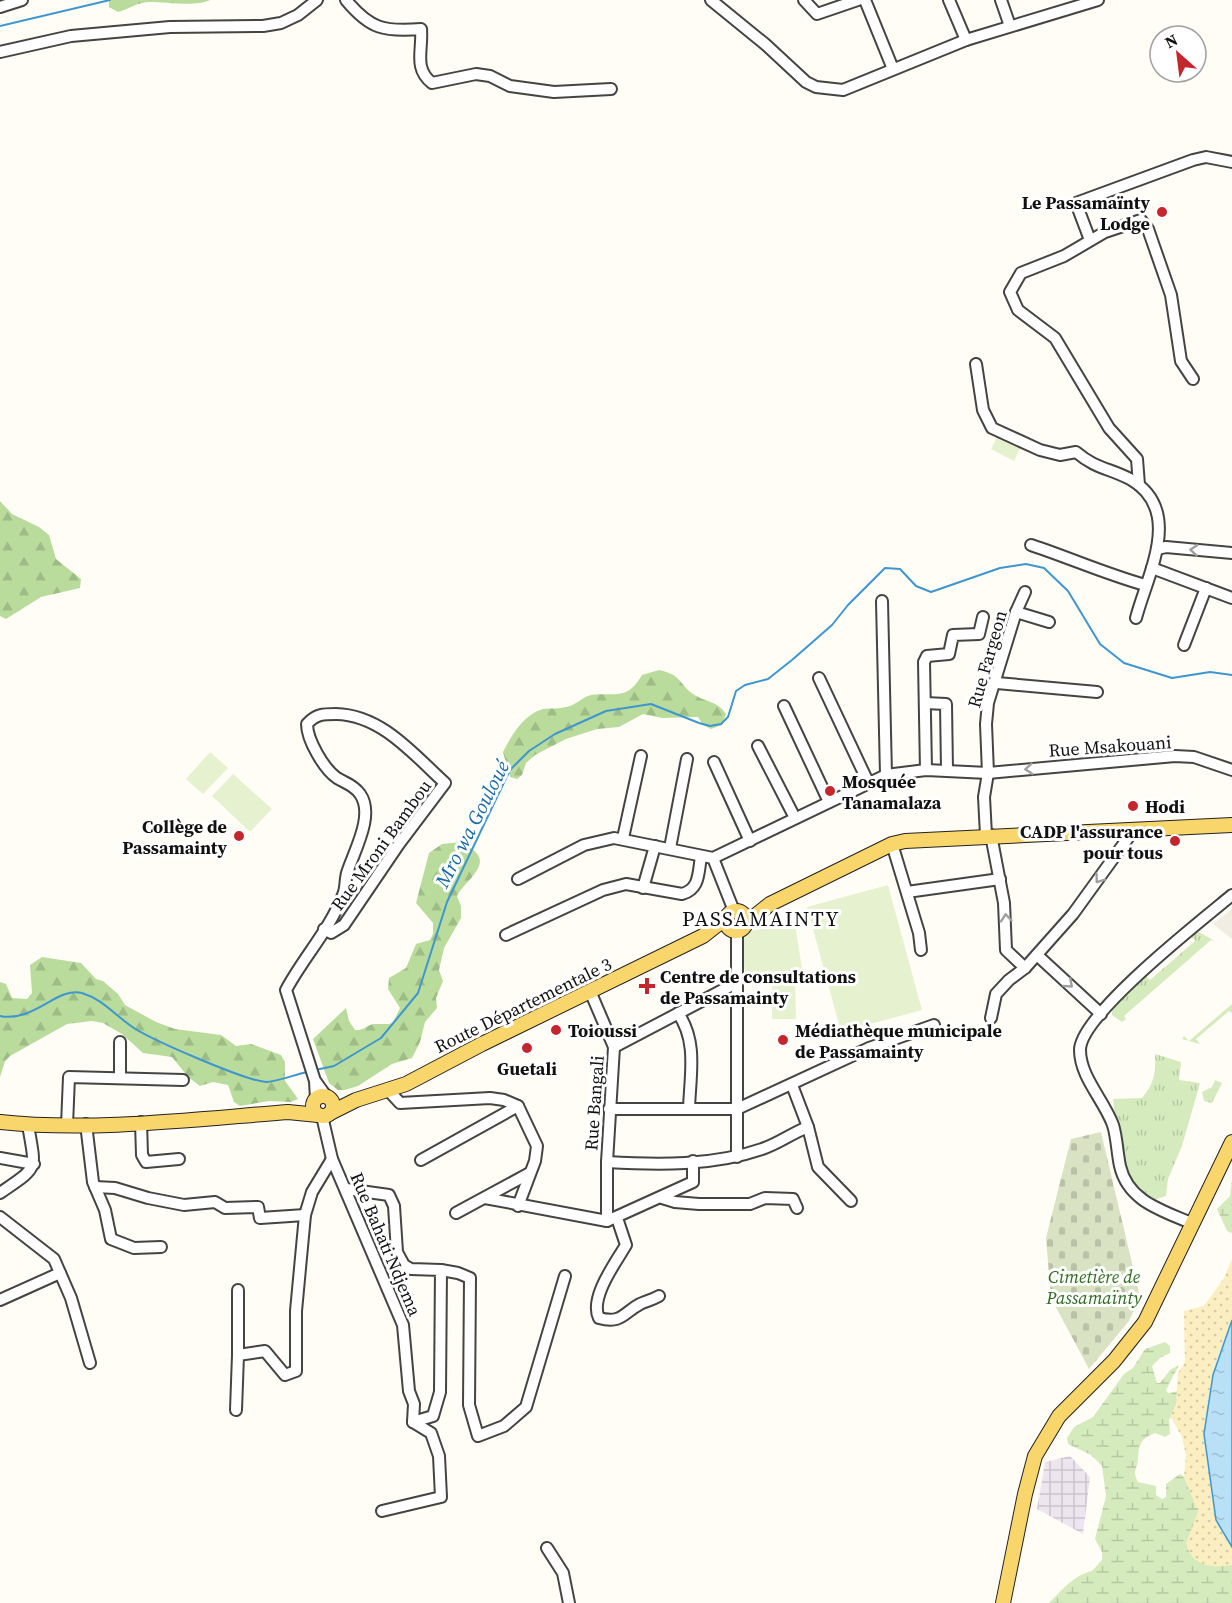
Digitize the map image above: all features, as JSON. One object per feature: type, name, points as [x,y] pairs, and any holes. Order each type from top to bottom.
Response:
[{"type":"main road","name":"Route Départementale 3","points":[[0,1122],[67,1125],[141,1122],[288,1112],[356,1100],[389,1091],[892,844],[919,839],[988,835],[1133,831],[1232,825]]},
{"type":"main road","points":[[1003,1603],[1035,1456],[1063,1411],[1114,1361],[1145,1322],[1232,1142]]},
{"type":"main road","points":[[1012,1603],[1043,1441]]},
{"type":"main road","points":[[1014,1551],[1015,1585]]},
{"type":"street","points":[[0,7],[22,0]]},
{"type":"street","points":[[0,52],[71,36],[170,27],[263,26],[281,23],[298,15],[317,0]]},
{"type":"street","points":[[346,0],[361,19],[384,30],[421,29],[423,45],[419,63],[423,75],[432,82],[476,74],[490,76],[510,86],[554,92],[610,89]]},
{"type":"street","points":[[711,0],[765,44],[806,82],[816,87],[843,90],[966,40],[1098,0]]},
{"type":"street","points":[[804,0],[817,14],[858,0]]},
{"type":"street","points":[[865,0],[893,69]]},
{"type":"street","points":[[949,0],[966,40]]},
{"type":"street","points":[[1001,0],[1011,26]]},
{"type":"street","points":[[1054,0],[1059,12]]},
{"type":"street","points":[[1090,240],[1076,203],[1193,160],[1206,157],[1232,162]]},
{"type":"street","points":[[1139,485],[1137,459],[1109,428],[1055,338],[1018,310],[1010,297],[1011,286],[1021,273],[1064,256],[1090,240],[1132,221],[1144,222],[1171,295],[1181,362],[1193,379]]},
{"type":"street","points":[[976,364],[983,410],[992,428],[1040,450],[1060,455],[1076,453],[1093,466],[1128,478],[1139,485],[1158,509],[1160,526],[1157,549],[1137,618]]},
{"type":"street","points":[[1031,545],[1076,560],[1090,569],[1145,585]]},
{"type":"street","points":[[1157,549],[1167,547],[1232,553]]},
{"type":"street","points":[[1152,568],[1232,598]]},
{"type":"street","points":[[1184,645],[1206,588]]},
{"type":"street","name":"Rue Fargeon","points":[[1025,592],[1016,612],[997,683],[988,703],[986,724],[988,773],[984,797],[988,835],[1000,879],[1006,950],[1025,968]]},
{"type":"street","points":[[882,601],[886,775]]},
{"type":"street","points":[[1016,612],[1049,622]]},
{"type":"street","points":[[926,771],[924,662],[927,656],[949,654],[952,635],[979,634],[983,617]]},
{"type":"street","points":[[819,678],[868,782]]},
{"type":"street","points":[[997,683],[1097,692]]},
{"type":"street","points":[[925,703],[946,704],[947,771]]},
{"type":"street","points":[[784,706],[829,801]]},
{"type":"street","name":"Rue Mroni Bambou","points":[[349,714],[373,722],[446,783],[399,844],[344,926],[331,933],[324,929],[344,895],[347,874],[360,836],[365,806],[360,794],[351,785],[335,777],[312,747],[307,735],[307,724],[314,716],[349,714]]},
{"type":"street","points":[[758,746],[795,818]]},
{"type":"street","points":[[623,838],[641,756]]},
{"type":"street","name":"Rue Msakouani","points":[[713,858],[886,775],[926,771],[988,773],[1175,756],[1194,758],[1232,770]]},
{"type":"street","points":[[670,848],[687,759]]},
{"type":"street","points":[[714,762],[750,840]]},
{"type":"street","points":[[991,1018],[996,994],[1025,968],[1082,903],[1133,831]]},
{"type":"street","points":[[518,879],[585,845],[623,838],[700,857],[713,858],[735,921],[738,982],[737,1108],[735,1111],[737,1157]]},
{"type":"street","points":[[892,844],[907,892],[921,950]]},
{"type":"street","points":[[644,888],[655,846]]},
{"type":"street","points":[[506,935],[603,890],[626,884],[682,894],[689,892],[697,882],[700,857]]},
{"type":"street","points":[[907,892],[1000,879]]},
{"type":"street","points":[[1191,1223],[1146,1203],[1129,1189],[1124,1179],[1114,1128],[1105,1105],[1082,1066],[1080,1050],[1083,1036],[1111,1001],[1232,895]]},
{"type":"street","points":[[323,1106],[286,990],[324,929]]},
{"type":"street","points":[[1037,955],[1101,1014]]},
{"type":"street","points":[[614,1047],[738,982]]},
{"type":"street","name":"Rue Bangali","points":[[590,991],[614,1047],[607,1162],[612,1220],[626,1245],[603,1283],[597,1314],[601,1319],[626,1317],[639,1304],[659,1296]]},
{"type":"street","points":[[678,1014],[687,1027],[691,1041],[689,1109]]},
{"type":"street","points":[[609,1109],[737,1108],[869,1048],[934,1025]]},
{"type":"street","points":[[120,1042],[120,1077]]},
{"type":"street","points":[[67,1125],[69,1077],[183,1080]]},
{"type":"street","points":[[792,1084],[808,1127],[818,1167],[851,1201]]},
{"type":"street","points":[[389,1091],[400,1103],[490,1098],[504,1100],[518,1106],[537,1146],[535,1161],[528,1174],[518,1206]]},
{"type":"street","name":"Rue Bahati Ndjema","points":[[323,1106],[332,1159],[403,1325],[409,1391],[414,1404],[413,1422]]},
{"type":"street","points":[[421,1160],[518,1106]]},
{"type":"street","points":[[141,1122],[142,1155],[146,1162],[179,1159]]},
{"type":"street","points":[[86,1124],[95,1187],[105,1210],[111,1239],[134,1248],[161,1247]]},
{"type":"street","points":[[0,1193],[30,1174],[34,1164],[28,1125]]},
{"type":"street","points":[[607,1162],[648,1165],[737,1157],[766,1148],[808,1127]]},
{"type":"street","points":[[0,1158],[34,1164]]},
{"type":"street","points":[[238,1355],[265,1351],[285,1375],[296,1371],[296,1300],[305,1215],[312,1192],[332,1159]]},
{"type":"street","points":[[485,1198],[518,1206],[612,1220],[693,1182],[693,1161]]},
{"type":"street","points":[[456,1213],[528,1174]]},
{"type":"street","points":[[95,1187],[116,1188],[148,1198],[184,1205],[209,1202],[225,1208],[250,1205],[258,1207],[260,1218],[305,1215]]},
{"type":"street","points":[[346,1189],[389,1195],[394,1206],[397,1252],[404,1265],[411,1269],[458,1273],[470,1278],[469,1405],[478,1436],[504,1426],[526,1407],[565,1276]]},
{"type":"street","points":[[662,1198],[675,1202],[699,1204],[750,1204],[765,1198],[793,1199],[797,1208]]},
{"type":"street","points":[[0,1217],[54,1259],[90,1363]]},
{"type":"street","points":[[413,1422],[433,1416],[440,1392],[441,1270]]},
{"type":"street","points":[[0,1300],[60,1272]]},
{"type":"street","points":[[236,1410],[238,1290]]},
{"type":"street","points":[[382,1511],[441,1497],[439,1456],[431,1433],[413,1422]]},
{"type":"street","points":[[547,1548],[563,1573],[569,1603]]},
{"type":"shaded area","points":[[1232,909],[1232,939],[1213,924]]},
{"type":"shaded area","points":[[1070,1456],[1090,1477],[1083,1534],[1037,1509],[1045,1462]]},
{"type":"green space","points":[[109,0],[210,0],[189,4],[146,2],[118,12],[109,7]]},
{"type":"green space","points":[[998,435],[1021,446],[1014,461],[991,449]]},
{"type":"green space","points":[[0,501],[12,514],[39,527],[49,535],[56,559],[81,579],[80,588],[41,597],[6,619],[0,616]]},
{"type":"green space","points":[[659,670],[672,674],[693,694],[723,710],[726,714],[722,725],[711,729],[703,725],[698,717],[662,718],[643,714],[619,727],[597,729],[566,739],[535,755],[526,763],[522,775],[517,779],[510,777],[503,752],[514,733],[530,716],[543,709],[569,706],[591,695],[626,692],[637,683],[642,675]]},
{"type":"green space","points":[[210,752],[228,768],[203,794],[186,779]]},
{"type":"green space","points":[[233,774],[272,809],[250,832],[212,796]]},
{"type":"green space","points":[[462,842],[478,855],[479,867],[457,896],[461,906],[461,918],[444,948],[439,970],[443,981],[436,998],[437,1008],[425,1022],[420,1042],[412,1058],[392,1064],[358,1086],[338,1090],[329,1083],[313,1039],[346,1008],[349,1021],[355,1030],[374,1024],[393,1022],[400,1008],[388,989],[389,978],[406,968],[416,944],[430,940],[433,934],[433,923],[416,903],[429,853],[442,844]]},
{"type":"green space","points":[[888,885],[922,1010],[841,1032],[807,907]]},
{"type":"green space","points":[[795,924],[802,969],[746,978],[740,939],[750,931]]},
{"type":"green space","points":[[1197,931],[1215,941],[1211,940],[1124,1016],[1126,1019],[1122,1022],[1112,1015],[1112,1009],[1146,976],[1150,980],[1195,941],[1191,936]]},
{"type":"green space","points":[[42,957],[81,963],[96,979],[103,981],[118,994],[125,1005],[156,1022],[175,1029],[221,1035],[236,1046],[251,1044],[281,1055],[285,1062],[285,1081],[298,1099],[291,1102],[269,1101],[240,1106],[234,1102],[228,1085],[213,1082],[200,1086],[188,1077],[172,1057],[143,1053],[122,1034],[103,1023],[92,1021],[67,1024],[10,1056],[5,1061],[0,1077],[0,982],[6,984],[12,998],[27,999],[32,993],[30,965]]},
{"type":"green space","points":[[772,980],[795,980],[796,1019],[772,1019]]},
{"type":"green space","points":[[1232,1004],[1232,1013],[1229,1011],[1196,1039],[1200,1044],[1189,1041]]},
{"type":"green space","points":[[1155,1054],[1181,1062],[1179,1080],[1200,1083],[1182,1146],[1168,1179],[1166,1196],[1154,1200],[1138,1191],[1127,1173],[1120,1148],[1113,1099],[1142,1098],[1153,1078]]},
{"type":"green space","points":[[1215,1080],[1222,1083],[1212,1103],[1204,1101],[1202,1092],[1212,1087]]},
{"type":"green space","name":"Cimetière de Passamaïnty","points":[[1101,1132],[1140,1297],[1129,1321],[1089,1369],[1051,1298],[1046,1238],[1071,1139]]},
{"type":"green space","points":[[1232,1179],[1232,1233],[1227,1231],[1217,1209],[1230,1196]]},
{"type":"green space","points":[[1165,1342],[1170,1346],[1170,1353],[1160,1358],[1152,1366],[1157,1383],[1160,1383],[1170,1370],[1179,1365],[1166,1390],[1168,1393],[1179,1391],[1174,1415],[1169,1419],[1170,1434],[1165,1437],[1155,1433],[1143,1440],[1135,1475],[1138,1482],[1156,1486],[1156,1495],[1162,1499],[1166,1497],[1166,1484],[1180,1474],[1189,1480],[1232,1431],[1232,1603],[1049,1603],[1069,1583],[1092,1571],[1102,1560],[1102,1552],[1095,1539],[1106,1496],[1102,1466],[1091,1455],[1068,1444],[1067,1438],[1074,1427],[1093,1417],[1124,1374],[1133,1368],[1145,1349]]},
{"type":"sand","points":[[1232,1259],[1232,1320],[1218,1357],[1208,1400],[1214,1503],[1223,1534],[1232,1547],[1232,1565],[1210,1566],[1197,1561],[1186,1543],[1198,1512],[1184,1477],[1186,1455],[1182,1437],[1170,1416],[1176,1404],[1178,1373],[1185,1362],[1184,1311],[1204,1306],[1224,1278]]},
{"type":"water","points":[[1232,1320],[1232,1547],[1216,1520],[1204,1434],[1213,1375]]},
{"type":"waterway","points":[[0,26],[110,0]]},
{"type":"waterway","name":"Mro wa Gouloué","points":[[315,1070],[334,1066],[381,1038],[418,993],[447,902],[510,770],[529,751],[555,734],[606,711],[651,704],[699,723],[710,726],[721,724],[728,717],[736,691],[745,685],[768,679],[792,660],[832,625],[848,605],[885,568],[900,569],[916,586],[931,592],[1000,568],[1026,564],[1044,568],[1068,591],[1100,644],[1124,663],[1172,678],[1210,672],[1232,675]]},
{"type":"waterway","name":"Mro wa Gouloué","points":[[0,1016],[12,1017],[23,1014],[64,995],[73,992],[82,993],[102,1003],[131,1026],[156,1040],[240,1075],[267,1082],[307,1072]]},
{"type":"place","name":"Le Passamaïnty Lodge","points":[[1162,212]]},
{"type":"place","name":"Mosquée Tanamalaza","points":[[830,791]]},
{"type":"place","name":"Hodi","points":[[1133,806]]},
{"type":"place","name":"Collège de Passamainty","points":[[239,836]]},
{"type":"place","name":"CADP l'assurance pour tous","points":[[1175,841]]},
{"type":"place","name":"Centre de consultations de Passamainty","points":[[647,986]]},
{"type":"place","name":"Toioussi","points":[[556,1030]]},
{"type":"place","name":"Médiathèque municipale de Passamainty","points":[[783,1040]]},
{"type":"place","name":"Guetali","points":[[527,1048]]},
{"type":"district","name":"PASSAMAINTY","points":[[761,918]]}]
